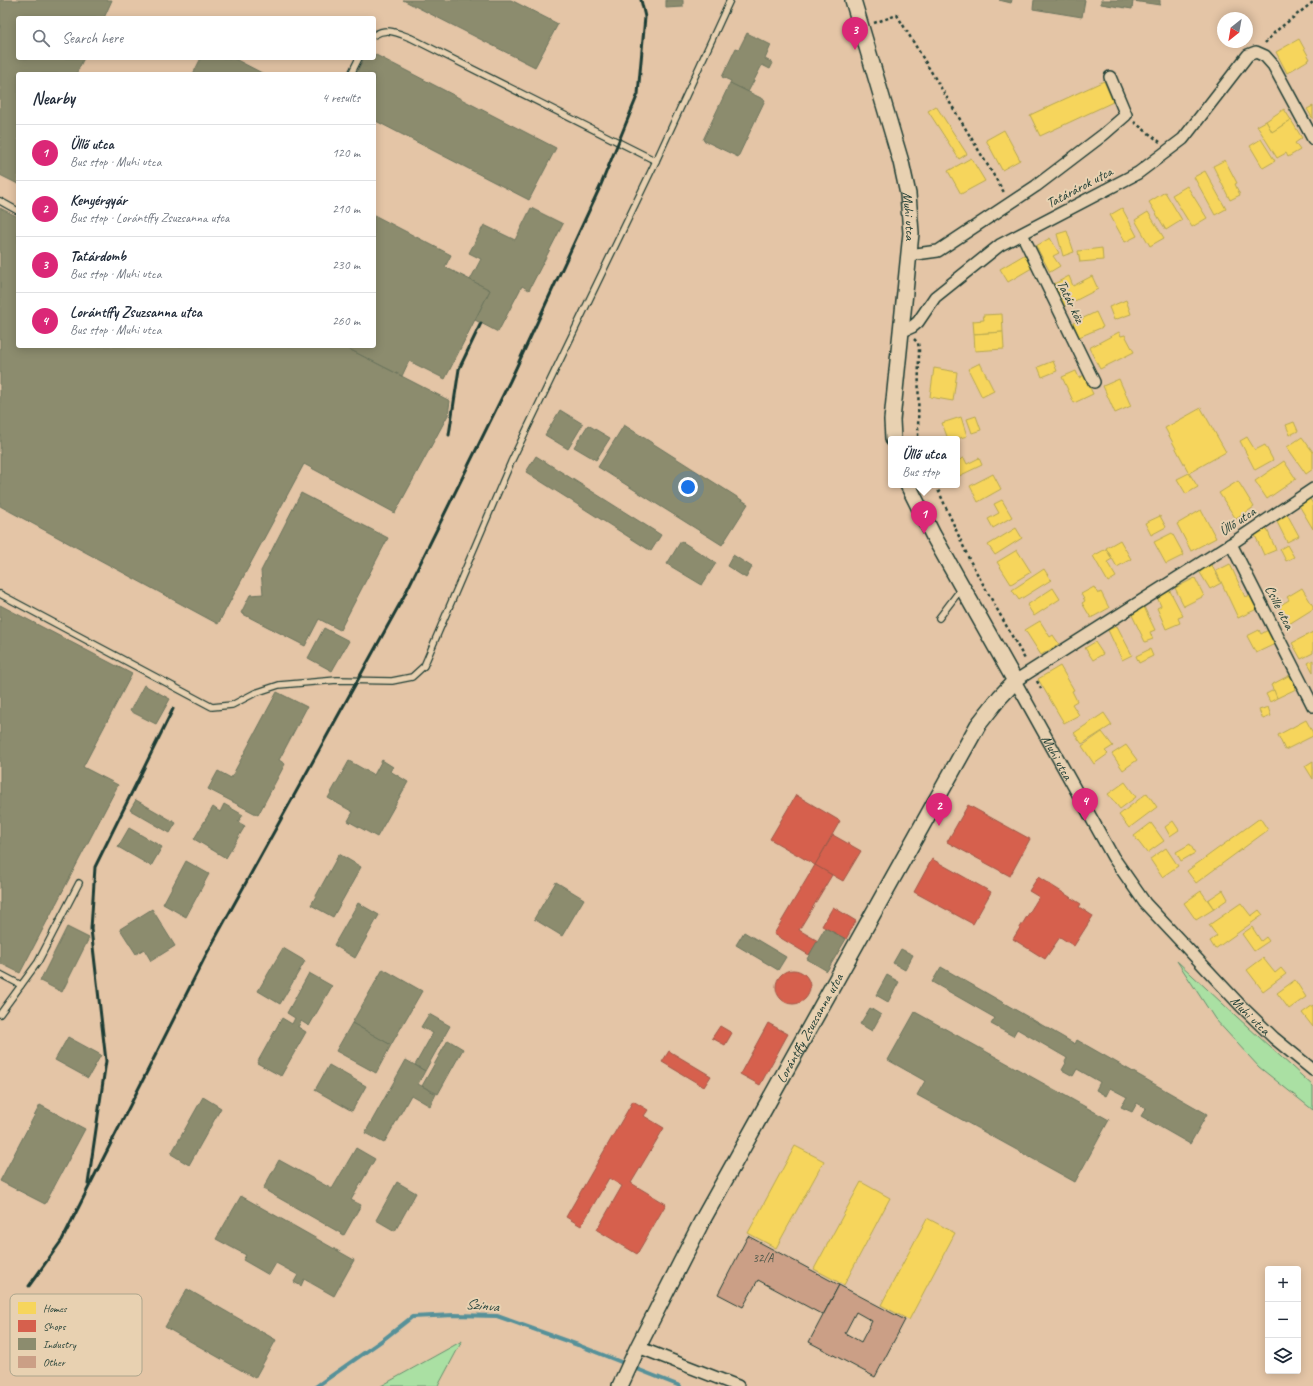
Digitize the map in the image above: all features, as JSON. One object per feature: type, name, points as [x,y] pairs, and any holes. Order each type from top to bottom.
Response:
[{"type":"main road","name":"Muhi utca","points":[[853,0],[901,162],[908,194],[911,233],[892,420],[893,436]]},
{"type":"main road","name":"Muhi utca","points":[[910,488],[933,535],[1015,681]]},
{"type":"main road","name":"Lorántffy Zsuzsanna utca","points":[[620,1386],[638,1347],[702,1221],[978,725],[1015,681]]},
{"type":"street","points":[[1256,52],[1265,56],[1273,65],[1313,139]]},
{"type":"street","name":"Tatárárok utca","points":[[901,332],[912,327],[918,322],[935,297],[1000,245],[1138,173],[1183,139],[1248,54],[1256,52]]},
{"type":"street","points":[[1110,77],[1126,115]]},
{"type":"street","name":"Tatárárok utca","points":[[909,255],[938,251],[1036,186],[1103,135],[1126,115]]},
{"type":"street","name":"Tatár köz","points":[[1022,234],[1094,382]]},
{"type":"street","name":"Üllő utca","points":[[1015,681],[1231,544],[1313,489]]},
{"type":"street","name":"Csille utca","points":[[1231,544],[1313,706]]},
{"type":"street","name":"Muhi utca","points":[[1015,681],[1113,857],[1145,902],[1241,1006],[1274,1038],[1313,1070]]},
{"type":"street","points":[[638,1347],[738,1386]]},
{"type":"lane","points":[[0,594],[212,707],[232,705],[255,693],[279,685],[336,680],[392,681],[412,677],[424,666],[511,462],[656,161],[730,0]]},
{"type":"lane","points":[[376,35],[381,31],[392,31],[411,38],[656,161]]},
{"type":"lane","points":[[352,72],[358,60]]},
{"type":"lane","points":[[0,201],[16,210]]},
{"type":"lane","points":[[939,618],[962,588]]},
{"type":"lane","points":[[0,1014],[38,962],[79,883]]},
{"type":"lane","points":[[0,974],[21,985]]},
{"type":"path","points":[[1256,52],[1276,31],[1313,2]]},
{"type":"path","points":[[860,27],[897,15],[1010,203]]},
{"type":"path","points":[[1126,115],[1169,150]]},
{"type":"path","points":[[901,332],[913,338],[918,343],[919,349],[918,436]]},
{"type":"path","points":[[937,488],[968,559],[1031,670]]},
{"type":"green space","points":[[1177,961],[1313,1086],[1313,1110],[1259,1067],[1215,1019]]},
{"type":"green space","points":[[462,1341],[438,1386],[381,1386]]},
{"type":"building: Homes","points":[[1299,39],[1310,59],[1287,73],[1276,52]]},
{"type":"building: Homes","points":[[1104,81],[1113,102],[1040,136],[1030,115]]},
{"type":"building: Homes","points":[[936,106],[967,154],[959,159],[928,111]]},
{"type":"building: Homes","points":[[1313,106],[1313,119],[1307,109]]},
{"type":"building: Homes","points":[[1284,109],[1291,120],[1272,132],[1266,121]]},
{"type":"building: Homes","points":[[1291,120],[1302,138],[1295,143],[1300,150],[1288,157],[1286,153],[1277,158],[1257,126],[1266,121],[1272,132]]},
{"type":"building: Homes","points":[[1004,130],[1020,160],[1002,170],[986,140]]},
{"type":"building: Homes","points":[[1261,139],[1275,161],[1263,168],[1250,146]]},
{"type":"building: Homes","points":[[971,158],[985,181],[961,194],[948,171]]},
{"type":"building: Homes","points":[[1225,160],[1237,183],[1235,184],[1240,195],[1230,200],[1213,166]]},
{"type":"building: Homes","points":[[1205,171],[1226,209],[1215,215],[1194,177]]},
{"type":"building: Homes","points":[[1187,186],[1207,218],[1192,227],[1172,195]]},
{"type":"building: Homes","points":[[1165,192],[1182,220],[1166,230],[1149,202]]},
{"type":"building: Homes","points":[[1122,208],[1137,236],[1125,242],[1110,215]]},
{"type":"building: Homes","points":[[1148,212],[1164,238],[1150,246],[1135,220]]},
{"type":"building: Homes","points":[[1067,231],[1074,252],[1063,256],[1057,234]]},
{"type":"building: Homes","points":[[1050,238],[1059,253],[1053,256],[1060,266],[1050,272],[1036,246]]},
{"type":"building: Homes","points":[[1102,248],[1103,260],[1080,262],[1078,251]]},
{"type":"building: Homes","points":[[1029,252],[1037,265],[1008,282],[1000,269]]},
{"type":"building: Homes","points":[[1069,276],[1073,286],[1092,276],[1098,289],[1065,306],[1054,284]]},
{"type":"building: Homes","points":[[1126,300],[1131,314],[1114,320],[1109,307]]},
{"type":"building: Homes","points":[[1096,312],[1103,327],[1079,337],[1073,323]]},
{"type":"building: Homes","points":[[1002,314],[1003,332],[974,334],[973,321],[984,320],[983,315]]},
{"type":"building: Homes","points":[[1003,332],[1004,349],[975,351],[974,334]]},
{"type":"building: Homes","points":[[1119,332],[1121,336],[1125,335],[1134,352],[1100,369],[1089,348]]},
{"type":"building: Homes","points":[[1053,361],[1057,371],[1042,377],[1038,367]]},
{"type":"building: Homes","points":[[980,363],[994,391],[982,397],[968,369]]},
{"type":"building: Homes","points":[[934,368],[957,372],[953,401],[930,397]]},
{"type":"building: Homes","points":[[1076,371],[1079,378],[1084,375],[1093,394],[1074,403],[1062,377]]},
{"type":"building: Homes","points":[[1119,379],[1131,406],[1115,413],[1103,386]]},
{"type":"building: Homes","points":[[1201,408],[1226,452],[1189,473],[1165,428]]},
{"type":"building: Homes","points":[[976,416],[981,430],[972,433],[967,419]]},
{"type":"building: Homes","points":[[961,417],[967,436],[960,438],[960,436],[947,436],[942,423]]},
{"type":"building: Homes","points":[[1294,422],[1298,431],[1290,435],[1286,425]]},
{"type":"building: Homes","points":[[1247,437],[1255,450],[1265,445],[1273,460],[1255,470],[1240,441]]},
{"type":"building: Homes","points":[[1302,437],[1313,452],[1313,469],[1306,474],[1287,447]]},
{"type":"building: Homes","points":[[964,458],[967,464],[979,458],[982,465],[960,476],[960,460]]},
{"type":"building: Homes","points":[[1284,461],[1296,479],[1267,499],[1255,481]]},
{"type":"building: Homes","points":[[1189,473],[1198,487],[1186,494],[1177,479]]},
{"type":"building: Homes","points":[[993,474],[1001,489],[978,502],[970,486]]},
{"type":"building: Homes","points":[[1238,481],[1254,507],[1236,519],[1219,493]]},
{"type":"building: Homes","points":[[1308,496],[1313,504],[1313,529],[1297,502]]},
{"type":"building: Homes","points":[[1002,500],[1012,517],[993,528],[988,519],[999,513],[994,504]]},
{"type":"building: Homes","points":[[1201,510],[1216,538],[1191,551],[1177,524]]},
{"type":"building: Homes","points":[[1287,514],[1299,536],[1287,542],[1276,520]]},
{"type":"building: Homes","points":[[1160,516],[1166,527],[1151,535],[1145,523]]},
{"type":"building: Homes","points":[[1266,527],[1276,550],[1264,555],[1254,533]]},
{"type":"building: Homes","points":[[1016,528],[1022,538],[995,555],[988,545]]},
{"type":"building: Homes","points":[[1172,533],[1184,555],[1166,564],[1154,542]]},
{"type":"building: Homes","points":[[1120,540],[1131,559],[1117,567],[1106,548]]},
{"type":"building: Homes","points":[[1287,545],[1294,557],[1286,561],[1280,549]]},
{"type":"building: Homes","points":[[1106,549],[1112,559],[1107,562],[1116,577],[1108,582],[1093,556]]},
{"type":"building: Homes","points":[[1017,550],[1031,572],[1011,584],[997,562]]},
{"type":"building: Homes","points":[[1211,564],[1221,583],[1210,589],[1199,571]]},
{"type":"building: Homes","points":[[1230,564],[1245,597],[1251,595],[1257,609],[1238,618],[1216,571]]},
{"type":"building: Homes","points":[[1044,569],[1051,580],[1019,600],[1012,590]]},
{"type":"building: Homes","points":[[1195,578],[1204,596],[1184,606],[1175,588]]},
{"type":"building: Homes","points":[[1094,587],[1098,594],[1101,592],[1109,608],[1091,618],[1082,603],[1085,601],[1081,594]]},
{"type":"building: Homes","points":[[1053,588],[1060,599],[1034,616],[1027,605]]},
{"type":"building: Homes","points":[[1302,588],[1313,606],[1313,609],[1289,624],[1279,606],[1289,600],[1287,597]]},
{"type":"building: Homes","points":[[1170,591],[1183,616],[1178,618],[1180,623],[1166,629],[1157,608],[1161,606],[1157,597]]},
{"type":"building: Homes","points":[[1144,607],[1155,630],[1150,632],[1153,639],[1145,642],[1131,613]]},
{"type":"building: Homes","points":[[1040,621],[1050,637],[1053,635],[1059,644],[1041,655],[1025,630]]},
{"type":"building: Homes","points":[[1117,626],[1132,655],[1122,660],[1108,630]]},
{"type":"building: Homes","points":[[1259,630],[1261,634],[1268,630],[1275,644],[1256,653],[1247,636]]},
{"type":"building: Homes","points":[[1313,632],[1313,653],[1301,659],[1292,643]]},
{"type":"building: Homes","points":[[1095,642],[1103,654],[1093,660],[1085,648]]},
{"type":"building: Homes","points":[[1150,649],[1153,656],[1139,663],[1136,656]]},
{"type":"building: Homes","points":[[1313,660],[1313,672],[1308,663]]},
{"type":"building: Homes","points":[[1060,666],[1074,690],[1072,691],[1077,701],[1072,704],[1079,715],[1064,723],[1038,679]]},
{"type":"building: Homes","points":[[1290,675],[1296,689],[1277,698],[1271,685]]},
{"type":"building: Homes","points":[[1274,690],[1277,698],[1270,702],[1266,694]]},
{"type":"building: Homes","points":[[1268,707],[1271,716],[1263,719],[1259,710]]},
{"type":"building: Homes","points":[[1104,713],[1112,725],[1082,744],[1074,733]]},
{"type":"building: Homes","points":[[1306,720],[1313,733],[1313,736],[1285,750],[1278,735]]},
{"type":"building: Homes","points":[[1102,732],[1113,746],[1105,751],[1108,754],[1094,764],[1082,746]]},
{"type":"building: Homes","points":[[1126,745],[1137,760],[1123,770],[1112,754]]},
{"type":"building: Homes","points":[[1313,761],[1313,779],[1305,766]]},
{"type":"building: Homes","points":[[1125,782],[1136,797],[1120,809],[1108,794]]},
{"type":"building: Homes","points":[[1147,793],[1157,807],[1129,828],[1119,815]]},
{"type":"building: Homes","points":[[1260,818],[1268,830],[1196,883],[1187,871]]},
{"type":"building: Homes","points":[[1173,821],[1179,830],[1170,836],[1165,827]]},
{"type":"building: Homes","points":[[1151,823],[1164,841],[1147,853],[1134,836]]},
{"type":"building: Homes","points":[[1190,844],[1195,853],[1181,861],[1176,852]]},
{"type":"building: Homes","points":[[1166,848],[1178,866],[1162,877],[1150,859]]},
{"type":"building: Homes","points":[[1223,890],[1228,899],[1214,909],[1208,900]]},
{"type":"building: Homes","points":[[1201,891],[1214,909],[1196,920],[1184,903]]},
{"type":"building: Homes","points":[[1241,903],[1251,916],[1259,910],[1263,915],[1215,949],[1210,941],[1217,936],[1209,925]]},
{"type":"building: Homes","points":[[1252,927],[1261,941],[1266,937],[1269,941],[1254,951],[1242,934]]},
{"type":"building: Homes","points":[[1263,958],[1275,973],[1281,968],[1286,974],[1263,991],[1247,970]]},
{"type":"building: Homes","points":[[1295,980],[1306,997],[1289,1009],[1277,993]]},
{"type":"building: Homes","points":[[1313,1005],[1313,1027],[1302,1013]]},
{"type":"building: Homes","points":[[795,1146],[824,1161],[776,1248],[748,1233]]},
{"type":"building: Homes","points":[[861,1182],[890,1198],[844,1285],[814,1269]]},
{"type":"building: Homes","points":[[927,1218],[955,1233],[909,1320],[881,1305]]},
{"type":"building: Shops","points":[[796,795],[840,821],[815,865],[770,839]]},
{"type":"building: Shops","points":[[968,805],[1030,839],[1010,876],[947,842]]},
{"type":"building: Shops","points":[[833,835],[861,851],[843,881],[815,865]]},
{"type":"building: Shops","points":[[932,859],[991,892],[973,924],[914,892]]},
{"type":"building: Shops","points":[[815,865],[832,875],[799,930],[818,941],[809,955],[774,934]]},
{"type":"building: Shops","points":[[1038,877],[1081,904],[1079,907],[1093,916],[1074,946],[1060,937],[1045,959],[1013,939],[1039,897],[1029,891]]},
{"type":"building: Shops","points":[[833,907],[856,921],[846,939],[822,926]]},
{"type":"building: Shops","points":[[793,970],[805,975],[810,987],[805,999],[793,1004],[781,999],[776,987],[781,975]]},
{"type":"building: Shops","points":[[768,1023],[788,1034],[760,1085],[740,1074]]},
{"type":"building: Shops","points":[[720,1026],[732,1033],[725,1045],[712,1038]]},
{"type":"building: Shops","points":[[669,1051],[711,1076],[704,1087],[662,1062]]},
{"type":"building: Shops","points":[[633,1101],[648,1110],[644,1116],[664,1128],[631,1183],[666,1204],[637,1254],[597,1230],[622,1186],[609,1178],[581,1226],[566,1217]]},
{"type":"building: Industry","points":[[0,0],[112,0],[105,16],[16,16],[16,60],[83,60],[77,72],[16,72],[16,183],[0,175]]},
{"type":"building: Industry","points":[[403,0],[511,0],[558,24],[535,67]]},
{"type":"building: Industry","points":[[666,0],[683,0],[683,7],[666,8]]},
{"type":"building: Industry","points":[[999,0],[1012,0],[1011,3]]},
{"type":"building: Industry","points":[[1034,0],[1085,0],[1082,17],[1033,9]]},
{"type":"building: Industry","points":[[1101,0],[1160,0],[1160,5],[1133,1],[1132,9],[1101,4]]},
{"type":"building: Industry","points":[[747,33],[771,45],[765,59],[773,63],[770,69],[762,65],[748,92],[722,77],[736,48],[739,49]]},
{"type":"building: Industry","points":[[376,55],[556,148],[529,200],[376,121],[376,72],[357,72],[363,60],[376,60]]},
{"type":"building: Industry","points":[[200,60],[237,60],[260,72],[194,72]]},
{"type":"building: Industry","points":[[730,83],[765,100],[738,157],[703,140]]},
{"type":"building: Industry","points":[[0,208],[16,216],[16,348],[347,348],[450,401],[448,415],[395,513],[304,464],[218,624],[0,506]]},
{"type":"building: Industry","points":[[531,208],[563,224],[529,290],[522,286],[498,332],[475,320],[490,290],[470,280],[481,259],[469,253],[484,225],[515,240]]},
{"type":"building: Industry","points":[[376,216],[451,255],[445,267],[490,290],[445,379],[409,361],[402,376],[347,348],[376,348]]},
{"type":"building: Industry","points":[[560,410],[583,424],[568,449],[545,435]]},
{"type":"building: Industry","points":[[588,425],[610,438],[596,460],[574,447]]},
{"type":"building: Industry","points":[[624,425],[748,504],[722,545],[598,467]]},
{"type":"building: Industry","points":[[536,456],[661,535],[651,551],[526,472]]},
{"type":"building: Industry","points":[[301,493],[388,538],[340,630],[319,619],[305,646],[241,613],[250,595],[263,594],[261,571]]},
{"type":"building: Industry","points":[[681,541],[716,563],[702,585],[667,564]]},
{"type":"building: Industry","points":[[733,555],[752,567],[746,578],[727,566]]},
{"type":"building: Industry","points":[[0,605],[132,674],[83,767],[118,785],[20,973],[0,963]]},
{"type":"building: Industry","points":[[324,628],[349,641],[332,671],[308,658]]},
{"type":"building: Industry","points":[[144,685],[170,699],[156,724],[130,711]]},
{"type":"building: Industry","points":[[277,692],[307,707],[279,760],[285,764],[258,815],[208,789],[218,771],[231,778]]},
{"type":"building: Industry","points":[[382,760],[393,767],[390,771],[408,782],[377,837],[348,821],[353,812],[328,798],[349,761],[374,775]]},
{"type":"building: Industry","points":[[136,800],[176,823],[170,833],[130,810]]},
{"type":"building: Industry","points":[[224,804],[243,815],[238,822],[245,826],[226,858],[194,839],[213,807],[220,812]]},
{"type":"building: Industry","points":[[129,828],[162,847],[151,866],[118,847]]},
{"type":"building: Industry","points":[[339,854],[361,867],[333,917],[311,905]]},
{"type":"building: Industry","points":[[186,861],[209,874],[186,917],[163,904]]},
{"type":"building: Industry","points":[[556,882],[584,899],[562,936],[534,919]]},
{"type":"building: Industry","points":[[358,903],[379,915],[355,958],[334,945]]},
{"type":"building: Industry","points":[[152,909],[175,946],[151,961],[144,949],[136,954],[120,929]]},
{"type":"building: Industry","points":[[67,927],[89,938],[62,992],[40,981]]},
{"type":"building: Industry","points":[[825,928],[846,939],[827,971],[807,959]]},
{"type":"building: Industry","points":[[744,932],[786,957],[778,970],[736,945]]},
{"type":"building: Industry","points":[[283,948],[305,961],[280,1004],[258,991]]},
{"type":"building: Industry","points":[[901,949],[913,955],[905,970],[893,963]]},
{"type":"building: Industry","points":[[941,967],[1075,1044],[1077,1040],[1207,1114],[1190,1144],[1141,1116],[1146,1108],[1137,1103],[1132,1112],[1121,1107],[1127,1097],[1110,1088],[1106,1096],[1096,1090],[1100,1082],[1077,1069],[1073,1076],[1062,1070],[1067,1058],[1017,1029],[1013,1036],[991,1024],[995,1018],[932,982]]},
{"type":"building: Industry","points":[[383,969],[422,991],[391,1045],[352,1023]]},
{"type":"building: Industry","points":[[309,973],[332,986],[309,1026],[301,1021],[298,1027],[306,1032],[281,1076],[257,1063],[282,1018],[292,1024],[295,1018],[287,1013]]},
{"type":"building: Industry","points":[[887,975],[899,982],[888,1002],[876,995]]},
{"type":"building: Industry","points":[[870,1008],[881,1015],[872,1031],[860,1024]]},
{"type":"building: Industry","points":[[915,1012],[1109,1120],[1075,1182],[917,1095],[925,1081],[888,1060]]},
{"type":"building: Industry","points":[[429,1014],[450,1026],[425,1071],[415,1065],[433,1033],[421,1027]]},
{"type":"building: Industry","points":[[352,1023],[391,1045],[376,1073],[336,1051]]},
{"type":"building: Industry","points":[[68,1037],[101,1055],[88,1078],[55,1060]]},
{"type":"building: Industry","points":[[448,1040],[463,1049],[438,1094],[422,1086]]},
{"type":"building: Industry","points":[[406,1060],[425,1071],[418,1084],[436,1094],[430,1106],[411,1095],[384,1143],[365,1133]]},
{"type":"building: Industry","points":[[329,1065],[366,1086],[352,1111],[315,1090]]},
{"type":"building: Industry","points":[[203,1097],[221,1108],[189,1165],[171,1154]]},
{"type":"building: Industry","points":[[40,1105],[85,1129],[45,1204],[0,1181]]},
{"type":"building: Industry","points":[[356,1148],[375,1159],[351,1200],[361,1205],[344,1235],[263,1189],[279,1160],[332,1189]]},
{"type":"building: Industry","points":[[397,1182],[416,1193],[395,1231],[376,1220]]},
{"type":"building: Industry","points":[[241,1196],[354,1260],[334,1296],[304,1279],[301,1286],[294,1282],[298,1275],[276,1263],[269,1275],[243,1260],[246,1255],[216,1239]]},
{"type":"building: Industry","points":[[187,1289],[276,1340],[255,1378],[165,1327]]},
{"type":"building: Other","points":[[748,1236],[839,1285],[823,1315],[758,1280],[743,1307],[718,1294]]},
{"type":"building: Other","points":[[839,1285],[905,1320],[875,1377],[809,1342]],"holes":[[[856,1312],[872,1321],[861,1342],[845,1333]]]},
{"type":"waterway","name":"Szinva","points":[[317,1386],[384,1339],[412,1317],[454,1315],[497,1316],[626,1364]]},
{"type":"waterway","name":"Szinva","points":[[632,1367],[680,1386]]},
{"type":"railway","points":[[29,1286],[62,1240],[206,955],[403,598],[510,381],[600,187],[638,94],[645,17],[641,0]]},
{"type":"railway","points":[[449,435],[459,369],[481,323]]},
{"type":"railway","points":[[88,1184],[106,1061],[91,929],[95,867],[173,709]]},
{"type":"place","name":"Tatárdomb","points":[[855,50]]},
{"type":"place","name":"Üllő utca","points":[[924,534]]},
{"type":"place","name":"Lorántffy Zsuzsanna utca","points":[[1085,821]]},
{"type":"place","name":"Kenyérgyár","points":[[939,826]]}]
